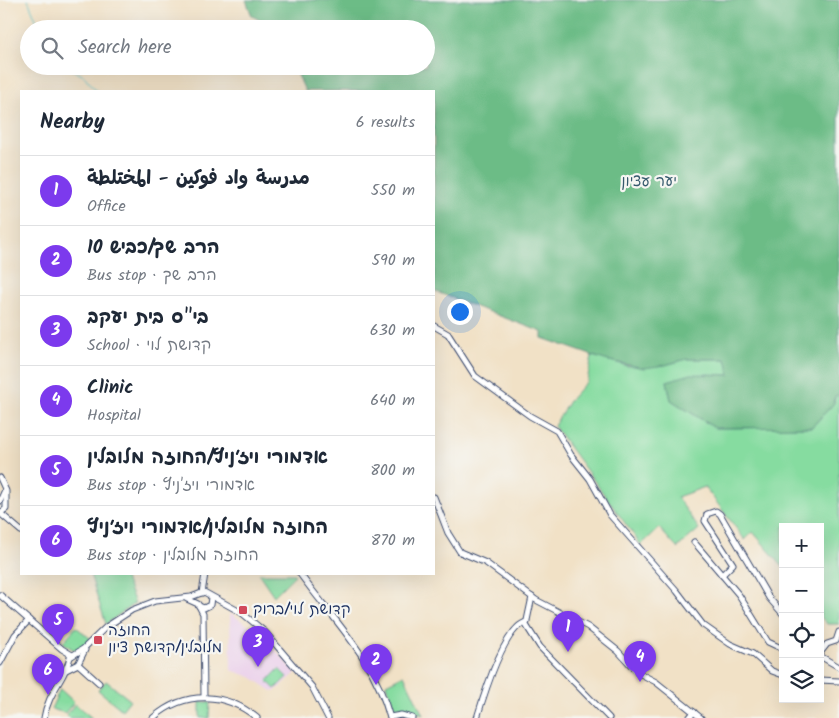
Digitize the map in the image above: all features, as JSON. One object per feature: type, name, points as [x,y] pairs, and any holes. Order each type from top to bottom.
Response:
[{"type":"street","points":[[435,327],[448,334],[475,376],[530,416],[557,431],[571,455],[590,479],[610,514],[677,591],[703,625],[730,644],[752,654],[772,671],[779,674]]},
{"type":"street","points":[[0,478],[5,488],[6,508]]},
{"type":"street","points":[[5,488],[4,496],[0,501],[4,502],[12,523]]},
{"type":"street","points":[[435,500],[448,533],[460,552],[486,563],[532,597],[588,627],[618,651],[637,672],[656,682],[701,718]]},
{"type":"street","points":[[6,508],[0,513],[20,530]]},
{"type":"street","points":[[722,575],[733,564],[705,521],[707,514],[716,511],[720,514],[769,598],[782,613]]},
{"type":"street","points":[[694,542],[739,595],[768,642],[779,647]]},
{"type":"street","points":[[204,697],[204,620],[199,605],[205,575]]},
{"type":"street","points":[[204,620],[209,606],[210,595],[205,575]]},
{"type":"street","points":[[301,575],[361,653],[382,692],[390,718],[401,715],[412,718]]},
{"type":"street","points":[[44,718],[50,697],[64,672],[106,627],[132,610],[155,601],[201,593],[210,595],[253,621],[281,648],[312,687],[328,718]]},
{"type":"street","points":[[0,595],[99,683]]},
{"type":"street","points":[[532,597],[526,625],[540,647],[609,718]]},
{"type":"street","points":[[181,598],[199,605],[230,608]]},
{"type":"street","points":[[0,663],[15,635],[29,620]]},
{"type":"street","points":[[476,718],[499,654],[514,632],[523,623],[527,622]]},
{"type":"street","points":[[824,649],[827,644],[836,641],[839,632]]},
{"type":"street","points":[[824,658],[839,667]]},
{"type":"street","points":[[824,677],[828,680]]},
{"type":"street","points":[[824,680],[839,681]]},
{"type":"street","points":[[153,718],[172,705],[204,697],[224,699],[258,718]]},
{"type":"street","points":[[689,718],[694,712]]},
{"type":"shaded area","points":[[230,613],[261,634],[296,673],[274,692],[251,677],[231,670]]},
{"type":"green space","name":"יער עציון","points":[[246,0],[839,0],[839,395],[835,396],[834,403],[812,427],[715,428],[671,400],[667,381],[691,374],[730,375],[726,359],[687,359],[644,368],[605,360],[542,338],[542,332],[435,291],[435,90],[305,90],[298,75],[435,75],[435,20],[260,20],[252,16]]},
{"type":"green space","points":[[592,356],[628,366],[665,365],[687,359],[726,359],[730,375],[706,374],[667,381],[671,400],[715,428],[812,427],[834,403],[835,396],[839,395],[839,624],[827,624],[824,621],[824,523],[779,523],[779,562],[753,532],[745,540],[705,487],[677,497],[699,529],[677,548],[659,528],[641,545],[554,426],[569,401],[587,381]]},
{"type":"green space","points":[[90,575],[123,575],[135,603],[106,624]]},
{"type":"green space","points":[[260,575],[295,575],[274,596]]},
{"type":"green space","points":[[76,627],[91,639],[78,650],[72,649],[63,642]]},
{"type":"green space","points":[[279,669],[287,677],[275,689],[267,681]]},
{"type":"green space","points":[[404,675],[423,715],[412,710],[394,707],[386,684]]},
{"type":"green space","points":[[106,681],[130,700],[122,710],[98,690]]},
{"type":"green space","points":[[60,689],[74,702],[65,713],[51,709]]},
{"type":"green space","points":[[200,702],[210,702],[209,718],[200,718]]},
{"type":"green space","points":[[75,704],[92,718],[70,718],[66,715]]},
{"type":"waterway","points":[[28,0],[36,20]]},
{"type":"waterway","points":[[82,75],[96,90]]},
{"type":"place","name":"קדושת לוי/ברוק","points":[[243,610]]},
{"type":"place","name":"החוזה מלובלין/קדושת ציון","points":[[98,640]]},
{"type":"place","name":"אדמורי ויז׳ניץ/החוזה מלובלין","points":[[58,645]]},
{"type":"place","name":"مدرسة واد فوكين - المختلطة","points":[[568,652]]},
{"type":"place","name":"בי\"ס בית יעקב","points":[[258,667]]},
{"type":"place","name":"Clinic","points":[[640,682]]},
{"type":"place","name":"הרב שך/כביש 10","points":[[376,685]]},
{"type":"place","name":"החוזה מלובלין/אדמורי ויז׳ניץ","points":[[48,695]]}]
